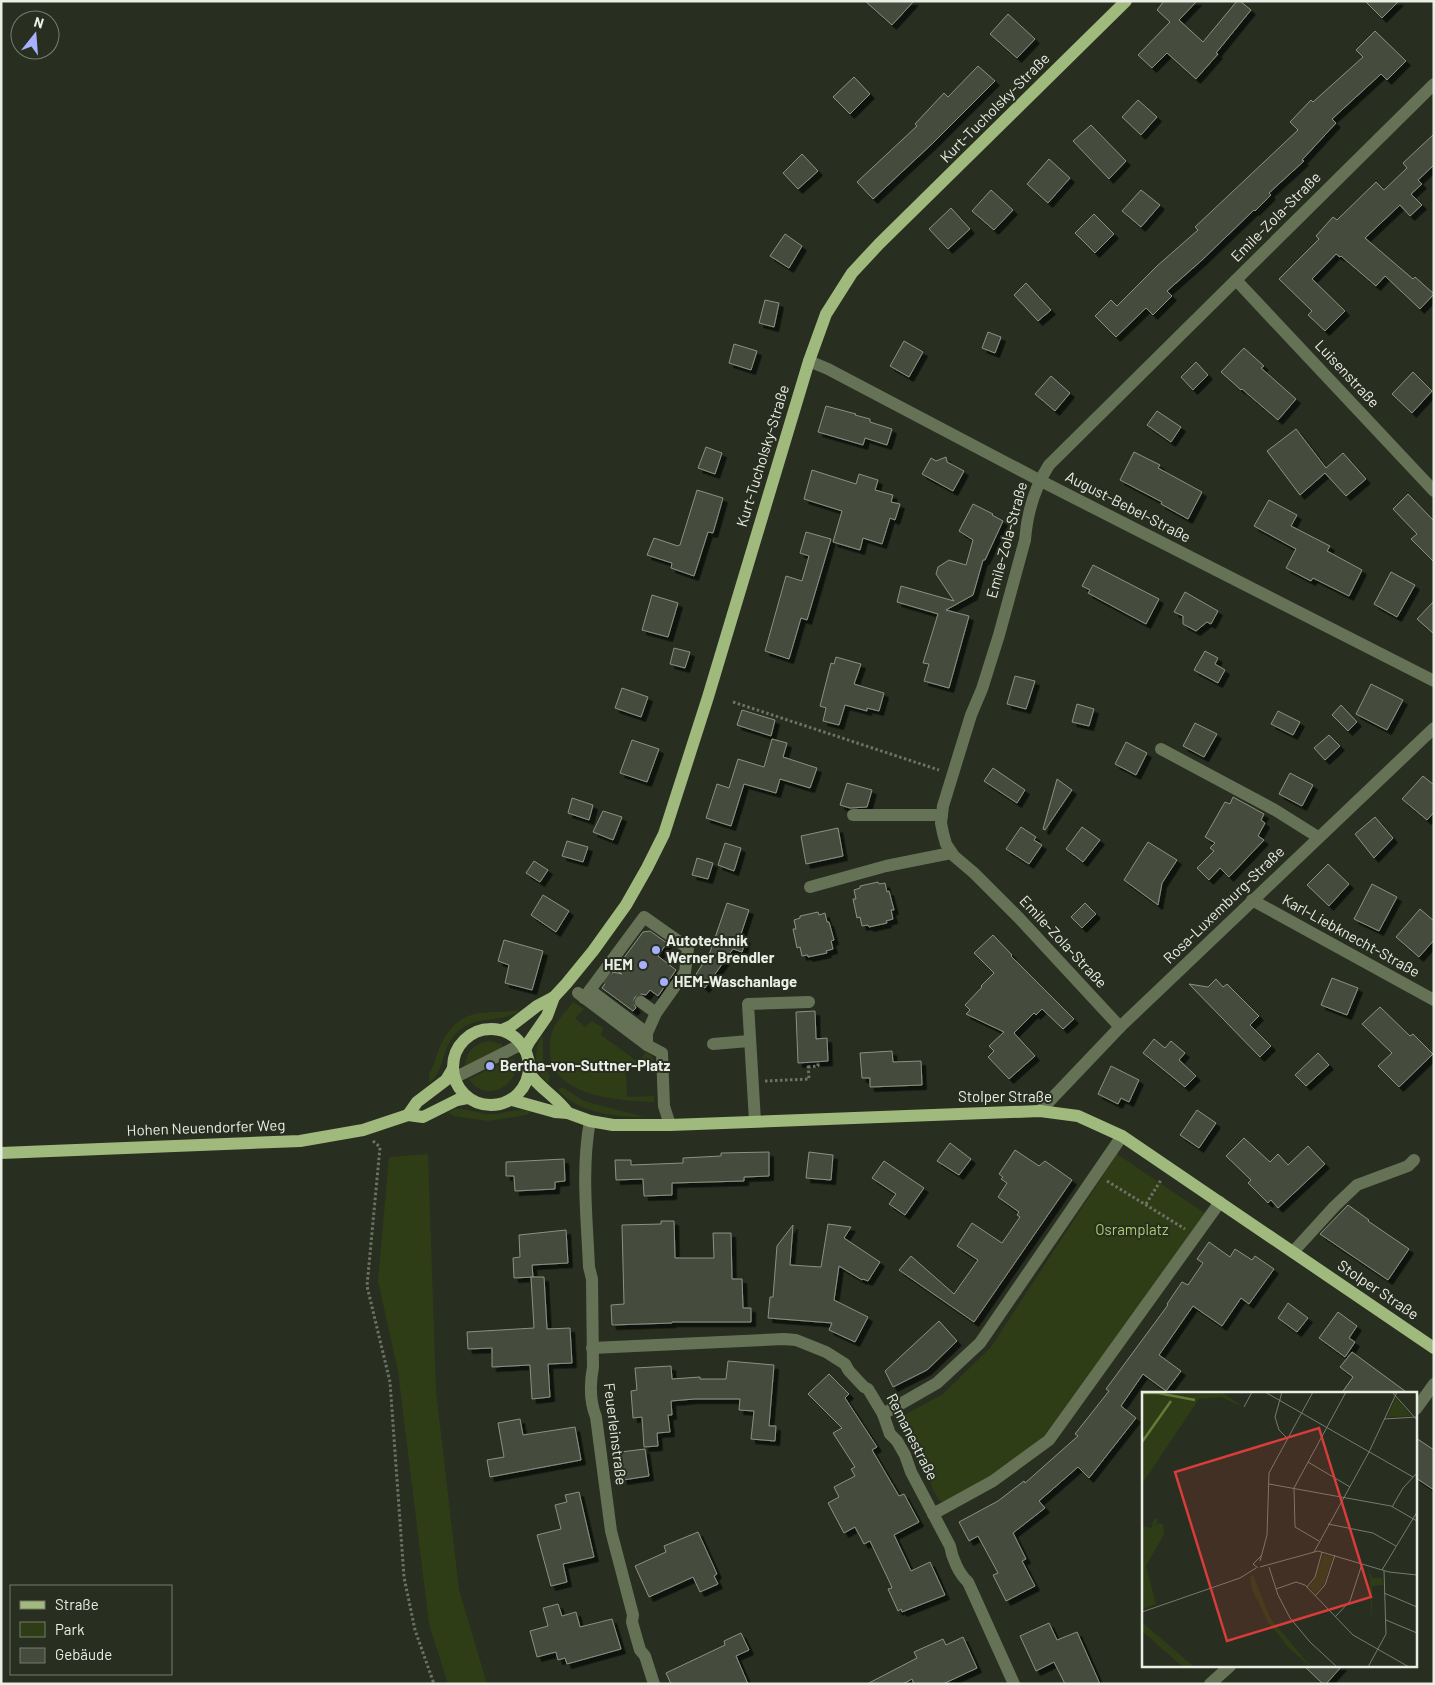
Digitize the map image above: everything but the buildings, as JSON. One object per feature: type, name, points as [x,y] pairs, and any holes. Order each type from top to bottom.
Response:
[{"type":"main road","name":"Kurt-Tucholsky-Straße","points":[[524,1047],[547,1016],[554,997],[593,951],[626,905],[664,834],[708,697],[809,362],[826,314],[852,273],[886,237],[1113,6],[1126,1]]},
{"type":"main road","name":"Kurt-Tucholsky-Straße","points":[[502,1030],[511,1026],[537,1006],[554,997]]},
{"type":"main road","points":[[488,1029],[502,1030],[513,1036],[524,1047],[529,1061],[529,1073],[523,1088],[512,1100],[497,1105],[481,1105],[467,1098],[457,1086],[453,1074],[454,1055],[461,1042],[473,1033],[488,1029]]},
{"type":"main road","name":"Stolper Straße","points":[[529,1073],[543,1089],[560,1101],[568,1113]]},
{"type":"main road","points":[[408,1115],[417,1102],[453,1074]]},
{"type":"main road","name":"Hohen Neuendorfer Weg","points":[[1,1153],[300,1141],[363,1130],[408,1115],[423,1116],[457,1100],[467,1098]]},
{"type":"main road","name":"Stolper Straße","points":[[512,1100],[555,1112],[568,1113],[590,1121],[613,1125],[670,1125],[755,1120],[1040,1110],[1078,1116],[1122,1136],[1434,1348]]},
{"type":"street","name":"Emile-Zola-Straße","points":[[1120,1027],[1019,918],[952,852],[943,833],[943,806],[999,635],[1039,480],[1049,465],[1434,84]]},
{"type":"street","name":"Luisenstraße","points":[[1236,280],[1434,490]]},
{"type":"street","name":"August-Bebel-Straße","points":[[809,362],[828,369],[1039,480],[1434,681]]},
{"type":"street","name":"Rosa-Luxemburg-Straße","points":[[1040,1110],[1120,1027],[1434,728]]},
{"type":"street","points":[[1160,748],[1275,810],[1318,837]]},
{"type":"street","points":[[853,815],[942,815]]},
{"type":"street","points":[[810,887],[886,866],[952,852]]},
{"type":"street","name":"Karl-Liebknecht-Straße","points":[[1252,900],[1434,1000]]},
{"type":"street","points":[[647,1039],[656,1013],[685,972],[688,948],[644,918],[604,975],[584,994],[647,1039],[662,1053],[664,1106],[670,1125]]},
{"type":"street","points":[[641,1002],[656,1013]]},
{"type":"street","points":[[755,1120],[748,1004],[809,1002]]},
{"type":"street","points":[[713,1044],[749,1042]]},
{"type":"street","points":[[453,1074],[524,1047]]},
{"type":"street","name":"Feuerleinstraße","points":[[590,1121],[586,1144],[586,1171],[589,1267],[592,1279],[593,1367],[591,1378],[593,1409],[596,1417],[611,1531],[633,1615],[632,1622],[654,1684]]},
{"type":"street","points":[[883,1414],[937,1383],[980,1343],[1122,1136]]},
{"type":"street","points":[[1293,1252],[1357,1185],[1408,1166],[1414,1160]]},
{"type":"street","points":[[933,1514],[993,1481],[1050,1440],[1220,1202]]},
{"type":"street","name":"Remanestraße","points":[[592,1348],[784,1339],[796,1340],[826,1352],[845,1364],[849,1371],[868,1389],[883,1414],[890,1434],[897,1441],[905,1455],[911,1472],[950,1546],[957,1566],[963,1578],[968,1582],[1014,1684]]},
{"type":"street","points":[[1418,1406],[1434,1384]]},
{"type":"street","points":[[1210,1684],[1228,1668]]},
{"type":"path","points":[[733,702],[952,774]]},
{"type":"path","points":[[752,1082],[809,1079],[808,1065],[818,1066],[818,1062]]},
{"type":"path","points":[[380,1147],[367,1286],[390,1382],[404,1577],[415,1630],[434,1684]]},
{"type":"path","points":[[1146,1204],[1169,1167]]},
{"type":"path","points":[[1096,1174],[1196,1236]]},
{"type":"green space","points":[[573,1002],[584,1009],[575,1018],[585,1027],[592,1021],[603,1028],[601,1035],[638,1062],[646,1052],[652,1057],[654,1068],[626,1069],[627,1097],[654,1096],[654,1102],[607,1098],[590,1094],[562,1079],[553,1067],[550,1052],[551,1038],[555,1026]]},
{"type":"green space","points":[[517,1010],[518,1012],[504,1017],[474,1022],[460,1030],[449,1043],[439,1070],[430,1083],[429,1074],[441,1044],[457,1023],[472,1015]]},
{"type":"green space","points":[[542,1035],[543,1060],[550,1076],[548,1083],[540,1073],[536,1060],[537,1047]]},
{"type":"green space","points":[[488,1041],[502,1044],[502,1048],[465,1066],[469,1052],[479,1044]]},
{"type":"green space","points":[[510,1059],[515,1060],[515,1070],[507,1085],[499,1089],[483,1090],[475,1086],[469,1079]]},
{"type":"green space","points":[[562,1087],[584,1101],[644,1117],[610,1115],[587,1109],[566,1098],[558,1090]]},
{"type":"green space","points":[[455,1109],[490,1114],[517,1110],[531,1112],[526,1115],[488,1121],[454,1116],[448,1112]]},
{"type":"green space","points":[[428,1154],[436,1391],[459,1590],[487,1684],[448,1684],[429,1624],[398,1371],[378,1281],[389,1157]]},
{"type":"green space","name":"Osramplatz","points":[[1117,1154],[1206,1214],[1045,1435],[995,1475],[947,1502],[939,1501],[899,1418],[943,1394],[991,1347]]},
{"type":"tunnel","points":[[606,977],[641,1002]]},
{"type":"place","name":"Autotechnik Werner Brendler","points":[[656,950]]},
{"type":"place","name":"HEM","points":[[643,965]]},
{"type":"place","name":"HEM-Waschanlage","points":[[664,982]]},
{"type":"place","name":"Bertha-von-Suttner-Platz","points":[[490,1066]]}]
